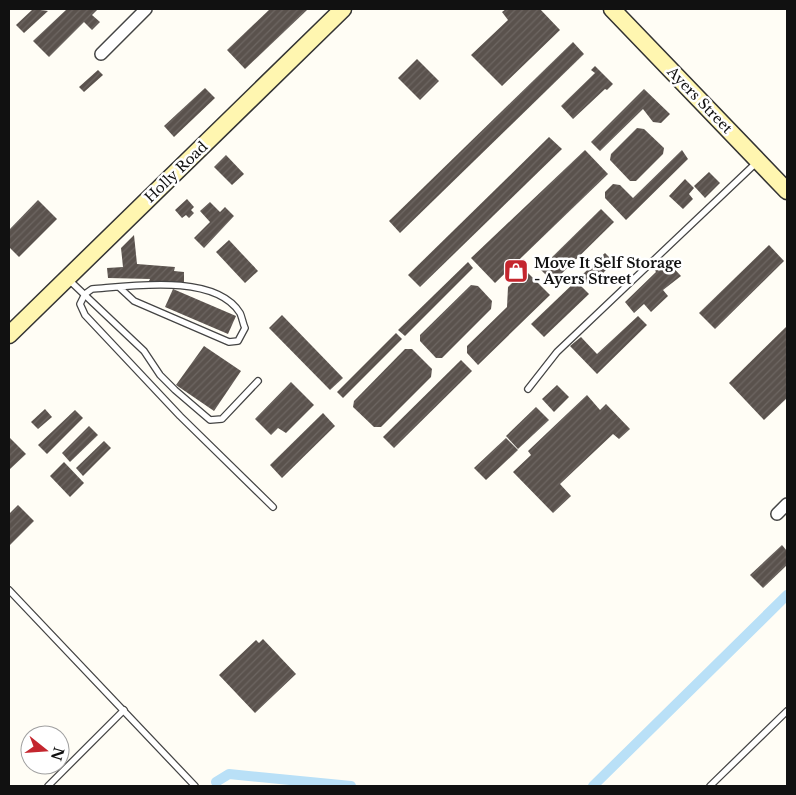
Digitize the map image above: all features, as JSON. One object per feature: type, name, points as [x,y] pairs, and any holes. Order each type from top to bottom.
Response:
[{"type":"main road","name":"Holly Road","points":[[9,335],[343,9]]},
{"type":"main road","name":"Ayers Street","points":[[612,9],[787,191]]},
{"type":"street","points":[[101,54],[146,9]]},
{"type":"street","points":[[777,514],[787,504]]},
{"type":"lane","points":[[528,389],[557,352],[758,161]]},
{"type":"lane","points":[[67,279],[144,351],[160,375],[170,385],[210,420],[222,419],[258,380]]},
{"type":"lane","points":[[120,288],[134,301],[229,342],[238,341],[245,328],[240,313],[229,302],[212,293],[191,287],[161,285],[92,288],[85,294],[80,304],[85,315],[180,416],[273,507]]},
{"type":"lane","points":[[9,590],[195,786]]},
{"type":"lane","points":[[48,786],[124,710]]},
{"type":"lane","points":[[710,786],[787,711]]},
{"type":"building","points":[[33,9],[48,11],[24,33],[16,25]]},
{"type":"building","points":[[67,9],[98,9],[92,15],[100,22],[92,30],[84,22],[49,57],[33,41]]},
{"type":"building","points":[[270,9],[307,10],[245,69],[227,50]]},
{"type":"building","points":[[506,9],[540,9],[560,30],[502,86],[471,55],[508,20],[502,12]]},
{"type":"building","points":[[573,42],[584,54],[400,233],[389,221]]},
{"type":"building","points":[[417,59],[439,81],[420,100],[398,78]]},
{"type":"building","points":[[595,66],[613,84],[607,90],[605,89],[573,119],[561,106],[595,73],[591,70]]},
{"type":"building","points":[[98,70],[103,75],[84,92],[79,87]]},
{"type":"building","points":[[205,88],[215,98],[174,137],[164,126]]},
{"type":"building","points":[[644,89],[670,114],[661,123],[653,122],[643,109],[600,151],[591,142]]},
{"type":"building","points":[[637,128],[644,129],[664,148],[663,154],[636,181],[630,181],[610,160],[611,154]]},
{"type":"building","points":[[549,137],[562,149],[420,287],[408,275]]},
{"type":"building","points":[[585,150],[608,174],[495,283],[471,258]]},
{"type":"building","points":[[682,150],[688,159],[626,220],[605,198],[605,192],[613,184],[620,185],[633,198]]},
{"type":"building","points":[[226,155],[244,174],[232,185],[214,167]]},
{"type":"building","points":[[709,172],[720,183],[705,198],[694,186]]},
{"type":"building","points":[[685,179],[694,188],[689,194],[693,199],[683,209],[669,196]]},
{"type":"building","points":[[187,199],[194,207],[191,210],[194,213],[189,218],[186,215],[182,218],[175,210]]},
{"type":"building","points":[[38,200],[57,219],[19,257],[9,247],[9,230]]},
{"type":"building","points":[[210,202],[220,212],[225,207],[234,216],[204,248],[194,238],[210,222],[200,211]]},
{"type":"building","points":[[601,209],[614,222],[553,282],[540,269]]},
{"type":"building","points":[[134,235],[137,264],[175,267],[174,271],[184,272],[184,284],[149,281],[150,279],[108,278],[107,268],[123,267],[121,248]]},
{"type":"building","points":[[229,240],[258,271],[245,283],[216,252]]},
{"type":"building","points":[[769,245],[784,261],[715,329],[699,313]]},
{"type":"building","points":[[605,253],[614,262],[590,286],[581,276]]},
{"type":"building","points":[[665,259],[681,276],[663,290],[668,296],[651,312],[644,304],[634,313],[625,302],[656,272],[654,269]]},
{"type":"building","points":[[468,262],[473,268],[405,336],[398,330]]},
{"type":"building","points":[[525,270],[550,295],[478,365],[467,353],[467,346],[507,307],[508,287]]},
{"type":"building","points":[[576,281],[589,294],[544,337],[531,324]]},
{"type":"building","points":[[471,285],[478,286],[492,301],[491,309],[442,358],[436,358],[420,341],[420,335]]},
{"type":"building","points":[[173,289],[236,316],[228,334],[165,307]]},
{"type":"building","points":[[282,315],[343,378],[330,390],[269,328]]},
{"type":"building","points":[[638,316],[647,325],[597,374],[570,346],[581,337],[597,354]]},
{"type":"building","points":[[787,326],[787,398],[764,420],[729,383]]},
{"type":"building","points":[[396,333],[402,339],[343,398],[337,392]]},
{"type":"building","points":[[204,346],[241,371],[214,411],[176,385]]},
{"type":"building","points":[[405,349],[412,349],[432,369],[431,377],[381,427],[374,427],[353,407],[354,401]]},
{"type":"building","points":[[461,360],[472,371],[394,448],[383,437]]},
{"type":"building","points":[[291,382],[314,405],[286,433],[278,428],[271,435],[255,419]]},
{"type":"building","points":[[557,385],[569,397],[554,412],[542,399]]},
{"type":"building","points":[[587,395],[600,410],[606,404],[630,429],[619,439],[613,434],[560,484],[571,496],[553,513],[513,472],[531,455],[528,451]]},
{"type":"building","points":[[536,407],[549,420],[518,449],[506,436]]},
{"type":"building","points":[[45,409],[52,417],[38,429],[31,422]]},
{"type":"building","points":[[75,410],[83,418],[47,454],[38,445]]},
{"type":"building","points":[[323,413],[335,426],[282,478],[270,465]]},
{"type":"building","points":[[89,426],[98,435],[70,462],[62,453]]},
{"type":"building","points":[[9,437],[26,454],[9,470]]},
{"type":"building","points":[[506,438],[518,450],[486,480],[474,468]]},
{"type":"building","points":[[104,441],[111,448],[83,476],[76,468]]},
{"type":"building","points":[[64,462],[84,483],[70,497],[50,476]]},
{"type":"building","points":[[18,505],[34,521],[9,546],[9,514]]},
{"type":"building","points":[[782,545],[787,551],[787,565],[763,588],[750,575]]},
{"type":"building","points":[[263,639],[296,674],[255,713],[219,675],[256,640],[259,643]]},
{"type":"waterway","points":[[593,786],[787,595]]},
{"type":"waterway","points":[[216,782],[229,774],[351,786]]},
{"type":"place","name":"Move It Self Storage - Ayers Street","points":[[516,271]]}]
